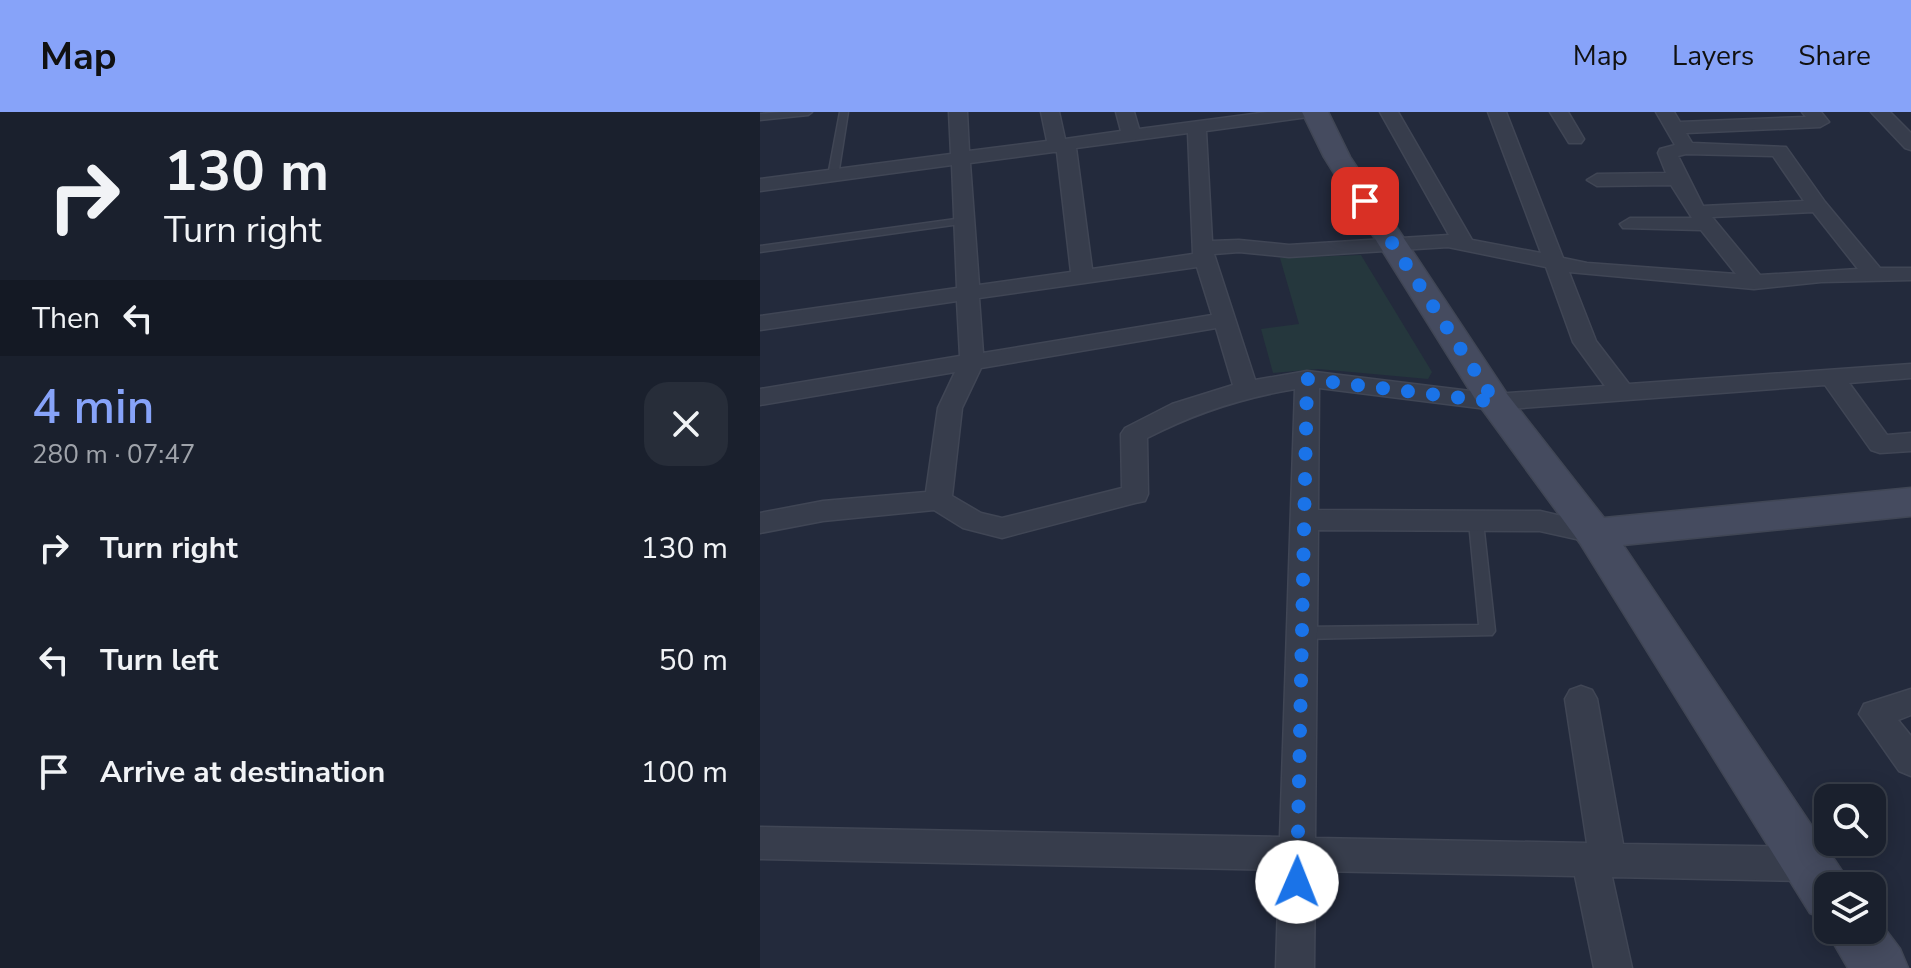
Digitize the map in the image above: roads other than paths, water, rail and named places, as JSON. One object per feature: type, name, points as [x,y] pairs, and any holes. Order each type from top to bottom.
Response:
[{"type":"street","points":[[938,500],[950,408],[972,362],[958,112]]},
{"type":"street","points":[[1050,112],[1061,147],[1082,276]]},
{"type":"street","points":[[1125,112],[1132,137]]},
{"type":"street","points":[[760,185],[1308,112]]},
{"type":"street","points":[[1315,112],[1337,157],[1495,402],[1594,533],[1814,875]]},
{"type":"street","points":[[1389,112],[1464,244]]},
{"type":"street","points":[[1497,112],[1585,342],[1623,394]]},
{"type":"street","points":[[1559,112],[1575,139]]},
{"type":"street","points":[[1670,120],[1820,122],[1811,112]]},
{"type":"street","points":[[1880,112],[1911,144]]},
{"type":"street","points":[[1670,120],[1686,148]]},
{"type":"street","points":[[1197,129],[1204,254],[1246,389]]},
{"type":"street","points":[[1754,282],[1701,218],[1667,153],[1686,148],[1779,151],[1818,206],[1874,275]]},
{"type":"street","points":[[1597,180],[1679,179]]},
{"type":"street","points":[[1630,224],[1818,206]]},
{"type":"street","points":[[760,323],[1082,276],[1239,246],[1289,251],[1448,241],[1587,269],[1754,282],[1911,274]]},
{"type":"street","points":[[760,397],[1225,320]]},
{"type":"street","points":[[760,523],[823,511],[938,500],[973,521],[1002,528],[1135,494],[1134,434],[1181,410],[1246,389],[1307,379],[1495,402],[1911,371]]},
{"type":"street","points":[[1832,377],[1880,444],[1911,442]]},
{"type":"street","points":[[1295,968],[1307,379]]},
{"type":"street","points":[[1306,520],[1540,521],[1594,533],[1911,502]]},
{"type":"street","points":[[1581,699],[1613,968]]},
{"type":"street","points":[[1911,702],[1875,714],[1911,761]]},
{"type":"street","points":[[760,843],[1599,860],[1814,880]]},
{"type":"street","points":[[1863,944],[1881,968]]},
{"type":"lane","points":[[760,117],[808,112]]},
{"type":"lane","points":[[833,176],[844,112]]},
{"type":"lane","points":[[760,249],[963,221]]},
{"type":"lane","points":[[1302,633],[1487,631],[1476,522]]}]
